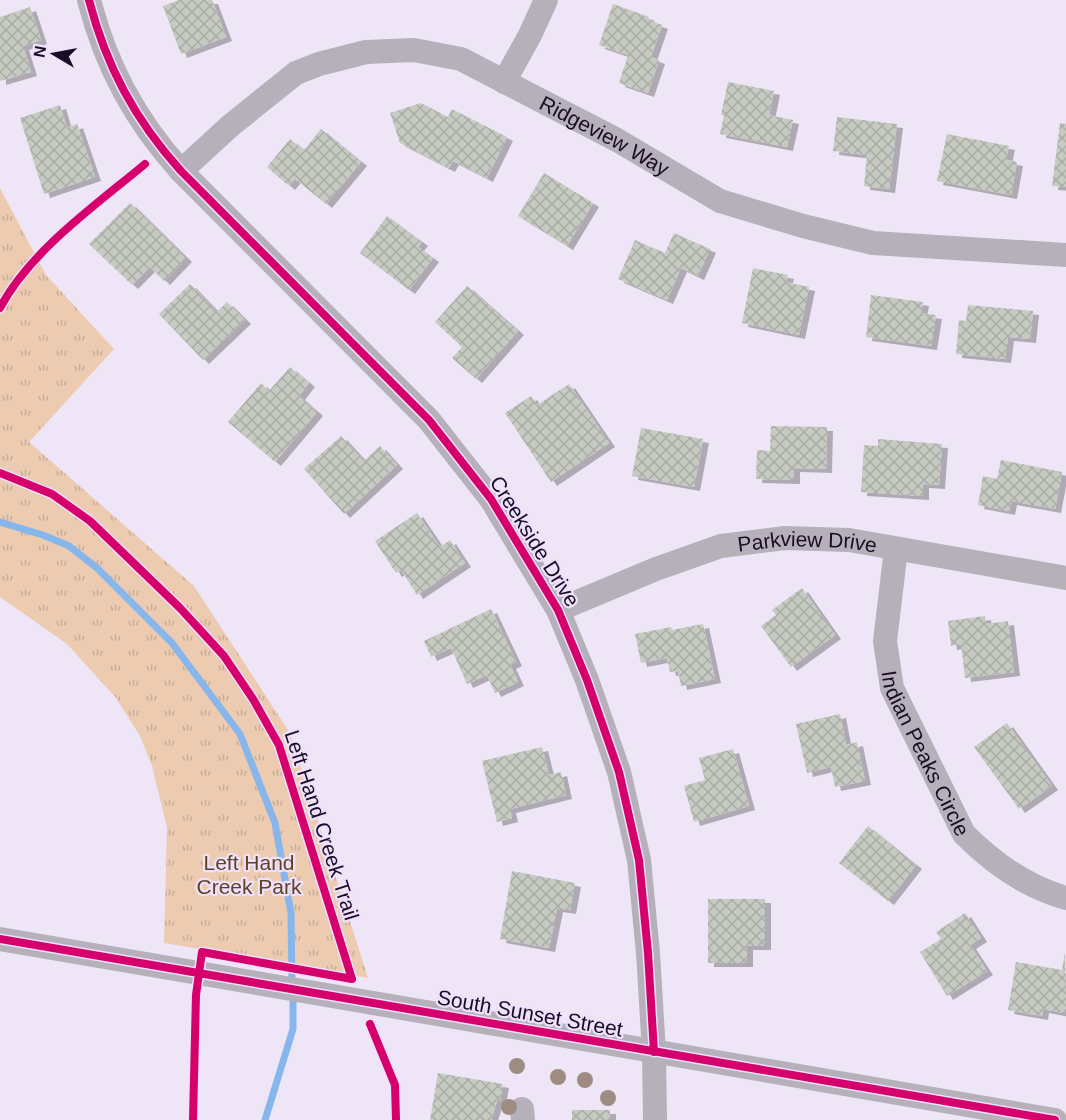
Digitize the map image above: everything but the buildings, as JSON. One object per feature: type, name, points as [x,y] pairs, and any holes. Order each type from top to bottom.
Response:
[{"type":"street","name":"Creekside Drive","points":[[88,0],[111,69],[156,141],[181,171],[429,420],[492,499],[558,610],[587,680],[619,772],[639,860],[648,953],[654,1052],[655,1120]]},
{"type":"street","points":[[504,82],[546,0]]},
{"type":"street","name":"Ridgeview Way","points":[[181,171],[230,126],[296,73],[319,63],[366,52],[414,50],[461,59],[617,140],[720,201],[803,226],[873,243],[1066,255]]},
{"type":"street","name":"Parkview Drive","points":[[558,610],[656,569],[721,546],[785,538],[849,540],[1066,578]]},
{"type":"street","name":"Indian Peaks Circle","points":[[896,549],[885,641],[892,688],[964,834],[983,853],[1015,876],[1066,898]]},
{"type":"street","name":"South Sunset Street","points":[[0,939],[1055,1120]]},
{"type":"green space","name":"Left Hand Creek Park","points":[[0,188],[46,275],[114,349],[29,442],[194,586],[290,733],[368,978],[164,943],[167,828],[152,766],[140,736],[116,698],[67,644],[0,597]]},
{"type":"waterway","points":[[0,522],[43,535],[69,546],[97,568],[172,643],[240,734],[275,823],[291,913],[292,984]]},
{"type":"waterway","points":[[265,1120],[293,1029],[293,995]]},
{"type":"cycle path","points":[[89,0],[113,70],[136,112],[165,152],[181,171],[429,420],[491,499],[558,610],[587,680],[619,772],[639,860],[654,1052]]},
{"type":"cycle path","points":[[0,308],[28,267],[46,248],[145,164]]},
{"type":"cycle path","name":"Left Hand Creek Trail","points":[[0,473],[52,494],[90,521],[180,608],[224,656],[253,699],[279,745],[352,979],[202,952],[196,995],[193,1120]]},
{"type":"cycle path","points":[[0,939],[1055,1120]]},
{"type":"cycle path","points":[[370,1024],[395,1085],[396,1120]]}]
